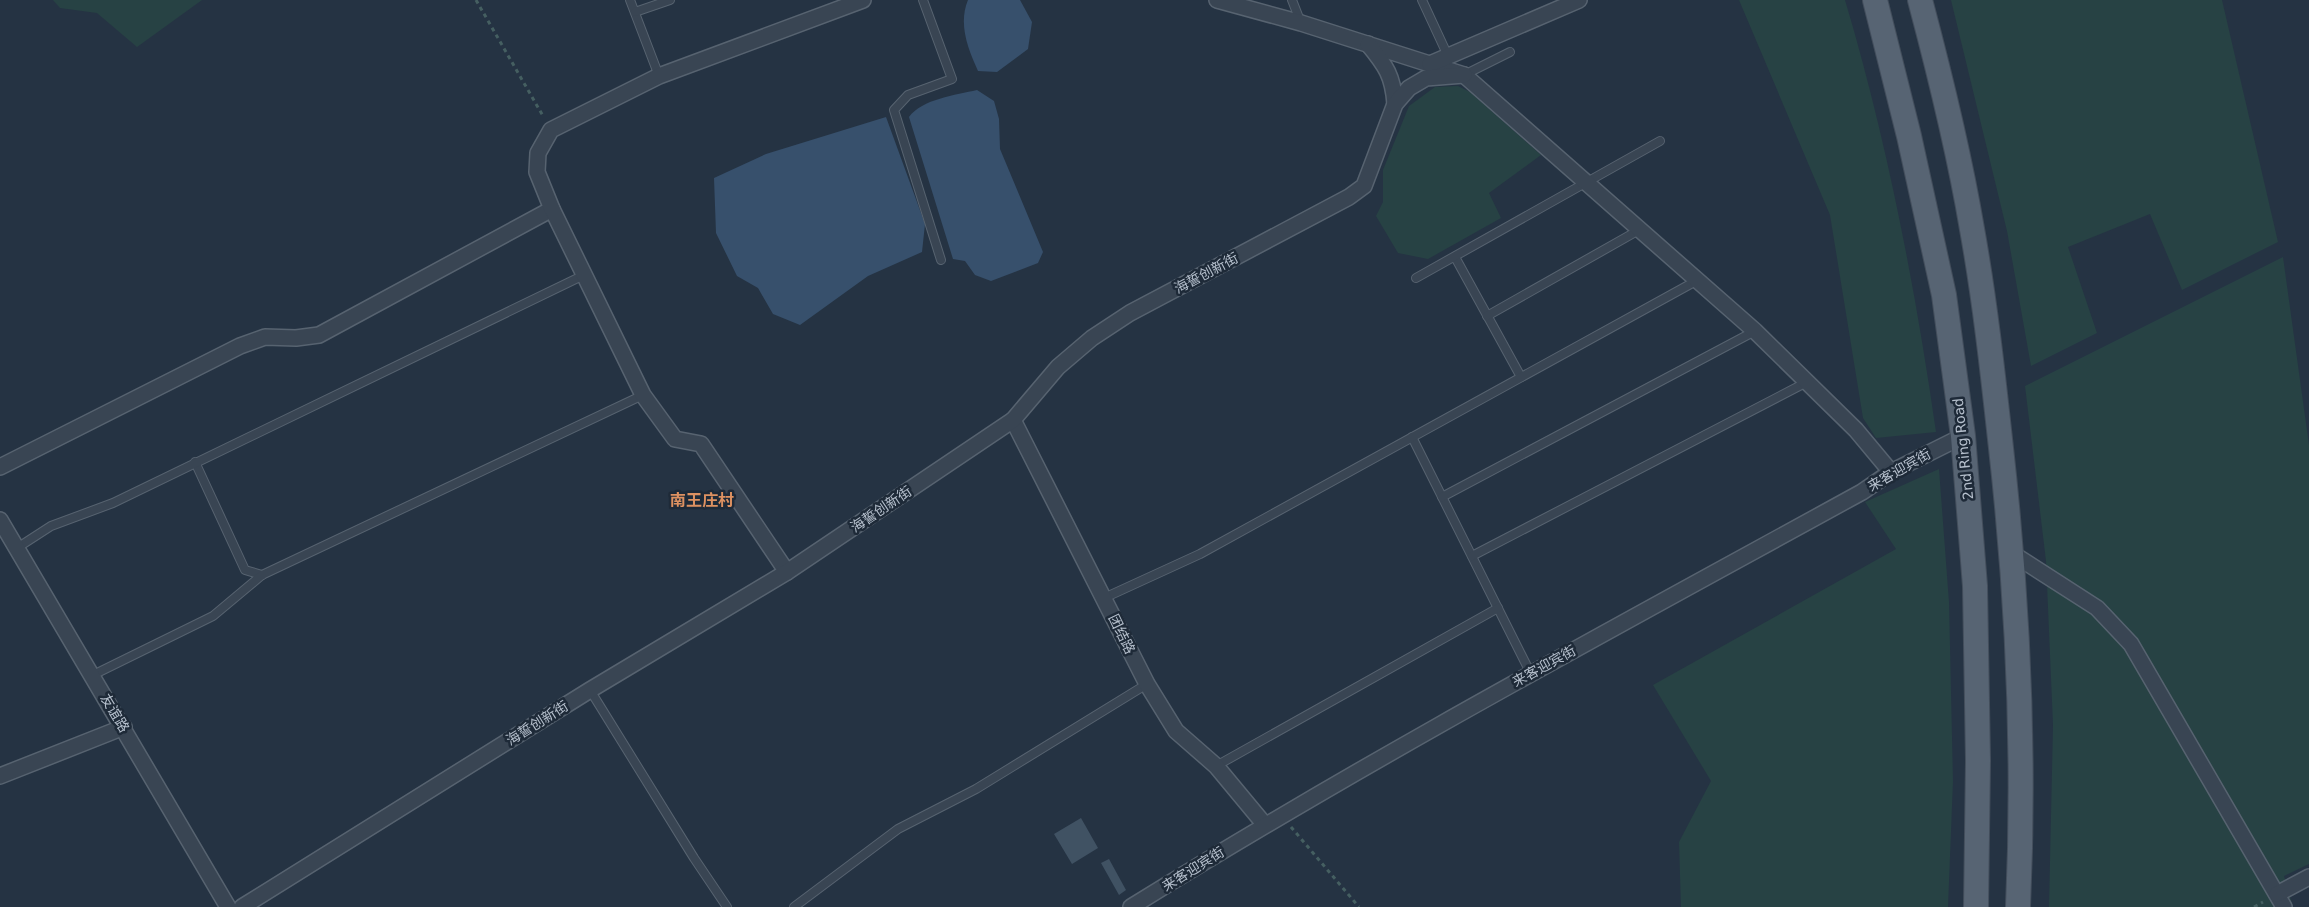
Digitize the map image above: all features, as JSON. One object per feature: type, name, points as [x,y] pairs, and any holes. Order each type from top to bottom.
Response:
[{"type":"main road","name":"2nd Ring Road","points":[[1875,0],[1909,136],[1944,295],[1963,436],[1975,586],[1978,761],[1976,907]]},
{"type":"main road","points":[[1920,0],[1944,90],[1972,228],[1997,408],[2013,554],[2022,823],[2018,907]]},
{"type":"street","points":[[787,572],[701,444],[675,439],[643,395],[552,209],[537,172],[538,153],[551,130],[659,76],[863,0]]},
{"type":"street","points":[[1217,0],[1301,23],[1464,75],[1755,332],[1856,430],[1891,472]]},
{"type":"street","points":[[1430,64],[1579,0]]},
{"type":"street","points":[[1368,44],[1385,65],[1393,82],[1395,104]]},
{"type":"street","name":"海誓创新街","points":[[242,907],[590,690],[787,572],[1012,420],[1058,367],[1100,333],[1130,313],[1349,197],[1364,186],[1395,104],[1409,88],[1426,78],[1464,75]]},
{"type":"street","points":[[0,467],[240,346],[265,337],[296,338],[319,336],[552,209]]},
{"type":"street","name":"团结路","points":[[1012,420],[1147,684],[1176,731],[1216,766],[1264,825]]},
{"type":"street","name":"来客迎宾街","points":[[1131,907],[1281,815],[1531,674],[1862,492],[1891,472],[1963,436]]},
{"type":"street","name":"友谊路","points":[[0,520],[124,727],[228,907]]},
{"type":"street","points":[[2013,554],[2097,608],[2131,644],[2281,901],[2309,877]]},
{"type":"street","points":[[0,776],[124,727]]},
{"type":"lane","points":[[630,0],[659,76]]},
{"type":"lane","points":[[635,12],[670,0]]},
{"type":"lane","points":[[923,0],[952,79],[908,95],[894,110],[941,260]]},
{"type":"lane","points":[[1292,0],[1301,23]]},
{"type":"lane","points":[[1422,0],[1448,56]]},
{"type":"lane","points":[[1464,75],[1510,52]]},
{"type":"lane","points":[[1416,278],[1660,142]]},
{"type":"lane","points":[[1487,316],[1639,230]]},
{"type":"lane","points":[[1455,257],[1521,378]]},
{"type":"lane","points":[[17,548],[51,526],[112,503],[584,275]]},
{"type":"lane","points":[[1104,598],[1200,554],[1696,281]]},
{"type":"lane","points":[[1442,497],[1755,332]]},
{"type":"lane","points":[[1472,556],[1808,382]]},
{"type":"lane","points":[[93,675],[213,616],[262,575],[643,395]]},
{"type":"lane","points":[[1412,437],[1531,674]]},
{"type":"lane","points":[[195,462],[245,570],[262,575]]},
{"type":"lane","points":[[1216,766],[1498,608]]},
{"type":"lane","points":[[794,907],[898,829],[976,789],[1147,684]]},
{"type":"lane","points":[[590,690],[694,858],[727,907]]},
{"type":"path","points":[[476,0],[551,130]]},
{"type":"path","points":[[1281,815],[1359,907]]},
{"type":"green space","points":[[53,0],[202,0],[137,47],[97,13],[60,8]]},
{"type":"green space","points":[[1739,0],[1845,0],[1887,160],[1919,323],[1936,432],[1876,438],[1863,418],[1830,215]]},
{"type":"green space","points":[[1951,0],[2222,0],[2278,242],[2182,290],[2150,214],[2068,247],[2097,333],[2031,366],[2007,231]]},
{"type":"green space","points":[[1458,86],[1470,92],[1541,155],[1489,193],[1501,218],[1428,259],[1398,253],[1376,216],[1383,202],[1383,170],[1409,106],[1435,87]]},
{"type":"green space","points":[[2283,257],[2309,445],[2309,864],[2284,876],[2293,907],[2049,907],[2053,725],[2046,561],[2025,386]]},
{"type":"green space","points":[[1939,469],[1949,602],[1953,781],[1948,907],[1681,907],[1679,842],[1711,781],[1653,685],[1896,549],[1865,502]]},
{"type":"water","points":[[968,0],[1020,0],[1032,22],[1028,49],[997,72],[978,71],[971,54],[964,27],[965,9]]},
{"type":"water","points":[[977,90],[994,101],[999,119],[1000,149],[1043,252],[1038,263],[991,281],[975,275],[965,261],[953,259],[909,117],[922,106],[931,102]]},
{"type":"water","points":[[886,117],[925,224],[922,252],[868,276],[800,325],[773,314],[758,288],[737,276],[716,233],[714,178],[766,154]]},
{"type":"building","points":[[1081,818],[1098,848],[1072,864],[1054,834]]},
{"type":"building","points":[[1109,859],[1126,890],[1119,895],[1101,863]]},
{"type":"district","name":"南王庄村","points":[[702,500]]}]
